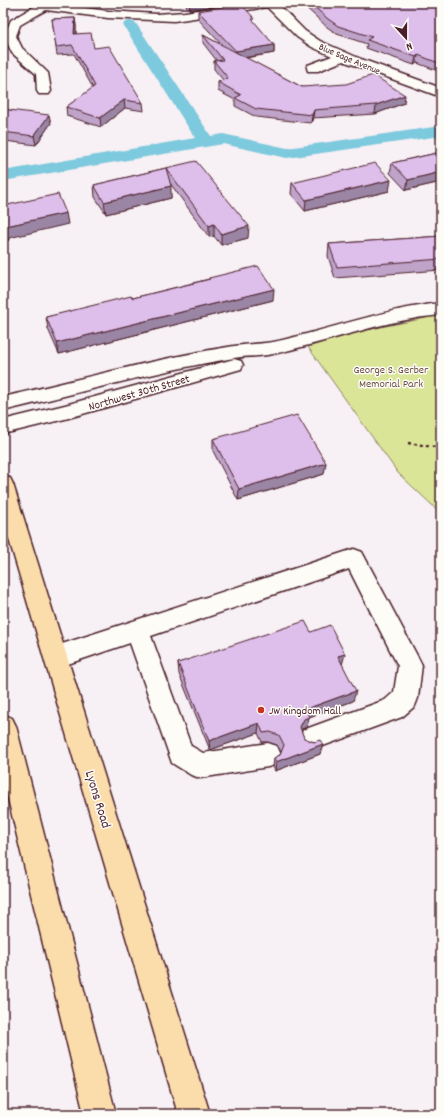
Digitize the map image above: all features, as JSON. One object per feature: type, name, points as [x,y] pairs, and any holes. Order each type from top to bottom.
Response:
[{"type":"main road","name":"Lyons Road","points":[[3,484],[194,1114]]},
{"type":"main road","points":[[3,726],[100,1114]]},
{"type":"street","points":[[44,91],[42,73],[16,50],[10,36],[15,23],[41,4],[85,13],[123,17],[168,17],[267,3]]},
{"type":"street","name":"Blue Sage Avenue","points":[[270,3],[301,34],[316,44],[356,62],[441,92]]},
{"type":"street","points":[[313,68],[343,56]]},
{"type":"street","name":"Northwest 30th Street","points":[[3,404],[226,353],[272,348],[420,311],[441,309]]},
{"type":"street","name":"Northwest 30th Street","points":[[3,427],[65,412],[241,363],[272,348]]},
{"type":"street","points":[[56,657],[354,558],[410,666],[406,698],[393,709],[312,738]]},
{"type":"street","points":[[137,630],[181,754],[200,766],[268,755]]},
{"type":"path","points":[[408,443],[441,448]]},
{"type":"green space","name":"George S. Gerber Memorial Park","points":[[441,315],[441,516],[432,505],[398,473],[308,347],[361,331]]},
{"type":"building","points":[[310,3],[441,3],[441,64],[418,55],[416,57],[367,40],[372,37],[338,26]]},
{"type":"building","points":[[241,4],[255,19],[252,19],[274,45],[236,51],[198,11]]},
{"type":"building","points":[[75,18],[74,34],[91,33],[94,48],[109,46],[143,103],[124,100],[100,118],[66,107],[95,86],[72,45],[56,47],[52,19]]},
{"type":"building","points":[[203,35],[302,87],[346,84],[373,75],[405,95],[376,105],[314,110],[312,115],[256,109],[235,98],[241,95],[218,82],[228,78],[214,61],[223,60]]},
{"type":"building","points":[[3,107],[9,110],[49,115],[34,136],[3,132]]},
{"type":"building","points":[[441,152],[441,172],[408,180],[392,163]]},
{"type":"building","points":[[196,161],[249,226],[221,234],[214,224],[209,226],[166,168]]},
{"type":"building","points":[[375,163],[391,180],[306,200],[292,183]]},
{"type":"building","points":[[166,168],[171,186],[104,202],[94,185]]},
{"type":"building","points":[[58,194],[66,213],[6,226],[7,228],[3,229],[3,206]]},
{"type":"building","points":[[441,236],[441,259],[337,267],[329,244]]},
{"type":"building","points":[[258,266],[274,289],[57,343],[46,317],[131,296],[133,298]]},
{"type":"building","points":[[297,415],[326,463],[239,489],[213,439]]},
{"type":"building","name":"JW Kingdom Hall","points":[[305,621],[311,632],[330,625],[345,654],[338,656],[356,691],[306,709],[309,717],[304,719],[300,727],[304,738],[314,742],[320,740],[323,744],[276,762],[274,758],[280,755],[284,745],[279,735],[270,732],[263,733],[259,723],[209,741],[178,663]]},
{"type":"waterway","points":[[130,25],[206,142]]},
{"type":"waterway","points":[[206,142],[223,139],[287,153],[441,131]]},
{"type":"waterway","points":[[3,176],[206,142]]},
{"type":"place","name":"JW Kingdom Hall","points":[[261,710]]}]
